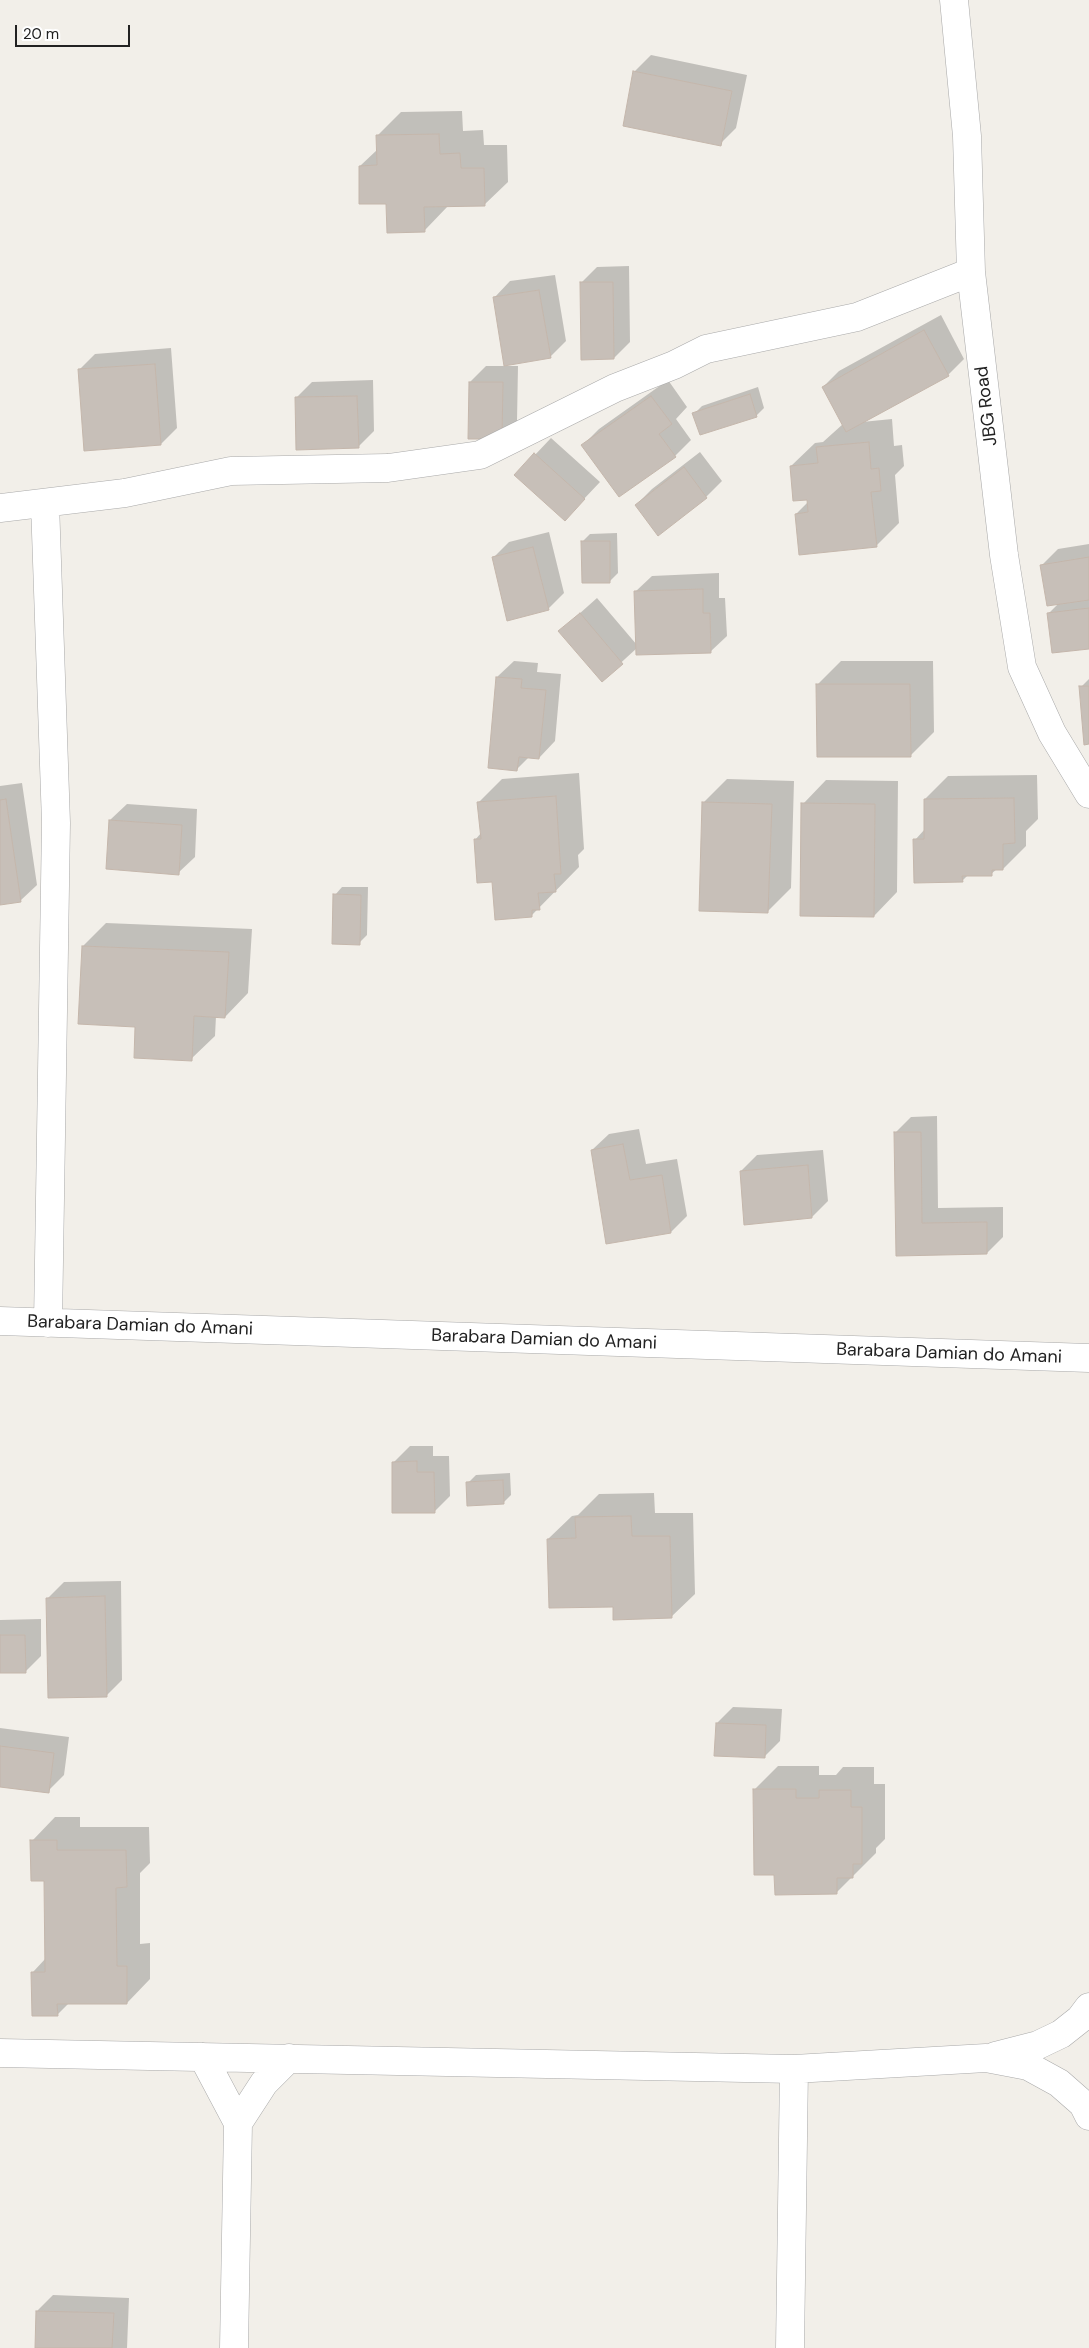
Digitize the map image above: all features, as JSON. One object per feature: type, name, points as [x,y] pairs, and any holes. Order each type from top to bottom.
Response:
[{"type":"street","name":"JBG Road","points":[[954,0],[967,136],[971,272],[1004,555],[1022,667],[1052,733],[1089,794]]},
{"type":"street","points":[[0,508],[125,493],[231,471],[388,468],[480,454],[615,388],[674,365],[706,350],[857,317],[971,272]]},
{"type":"street","points":[[45,503],[56,823],[48,1323]]},
{"type":"street","name":"Barabara Damian do Amani","points":[[0,1321],[1089,1358]]},
{"type":"street","points":[[0,2053],[794,2069],[986,2058],[1038,2044],[1061,2034],[1080,2019],[1089,2007]]},
{"type":"street","points":[[203,2056],[238,2123],[234,2348]]},
{"type":"street","points":[[238,2123],[264,2084],[289,2058]]},
{"type":"street","points":[[986,2058],[1028,2066],[1052,2079],[1082,2104],[1089,2116]]},
{"type":"street","points":[[790,2348],[794,2069]]},
{"type":"building","points":[[633,71],[732,91],[721,146],[623,126]]},
{"type":"building","points":[[439,134],[440,154],[460,153],[461,168],[484,168],[485,206],[424,207],[425,232],[387,233],[386,204],[359,204],[359,166],[377,165],[376,135]]},
{"type":"building","points":[[580,282],[613,282],[614,359],[581,360]]},
{"type":"building","points":[[539,290],[551,358],[504,366],[493,297]]},
{"type":"building","points":[[924,330],[949,376],[846,432],[822,387]]},
{"type":"building","points":[[155,364],[161,445],[84,451],[78,369]]},
{"type":"building","points":[[469,382],[503,382],[502,439],[468,439]]},
{"type":"building","points":[[750,394],[757,417],[700,435],[692,413]]},
{"type":"building","points":[[357,396],[359,448],[296,450],[295,397]]},
{"type":"building","points":[[651,396],[672,424],[659,434],[676,457],[619,497],[581,445]]},
{"type":"building","points":[[869,442],[871,469],[879,468],[881,491],[871,492],[877,547],[799,555],[795,514],[808,512],[807,500],[793,501],[790,466],[818,463],[816,447]]},
{"type":"building","points":[[534,453],[585,499],[565,521],[514,475]]},
{"type":"building","points":[[684,467],[707,498],[658,536],[635,505]]},
{"type":"building","points":[[581,541],[610,541],[610,583],[582,583]]},
{"type":"building","points":[[533,547],[549,610],[507,621],[492,557]]},
{"type":"building","points":[[1089,557],[1089,600],[1047,606],[1040,565]]},
{"type":"building","points":[[703,589],[703,613],[710,613],[711,653],[636,655],[634,591]]},
{"type":"building","points":[[1089,608],[1089,649],[1052,653],[1047,613]]},
{"type":"building","points":[[580,613],[623,664],[602,682],[558,631]]},
{"type":"building","points":[[496,677],[522,679],[521,688],[546,690],[539,759],[519,757],[517,771],[488,768]]},
{"type":"building","points":[[816,684],[910,684],[911,757],[817,757]]},
{"type":"building","points":[[1079,686],[1089,686],[1089,744],[1084,745]]},
{"type":"building","points":[[556,796],[561,874],[554,874],[556,892],[538,893],[540,910],[532,910],[532,917],[495,920],[492,882],[477,883],[474,839],[481,839],[477,802]]},
{"type":"building","points":[[1014,798],[1015,843],[1003,844],[1003,870],[992,870],[992,876],[962,876],[963,882],[914,883],[913,839],[924,839],[924,799]]},
{"type":"building","points":[[6,799],[21,902],[0,905],[0,800]]},
{"type":"building","points":[[702,802],[772,804],[768,913],[699,911]]},
{"type":"building","points":[[801,803],[875,804],[874,917],[800,916]]},
{"type":"building","points":[[109,820],[182,825],[179,875],[106,869]]},
{"type":"building","points":[[333,894],[361,895],[360,945],[332,944]]},
{"type":"building","points":[[82,946],[229,952],[225,1018],[194,1016],[192,1061],[134,1058],[135,1027],[78,1024]]},
{"type":"building","points":[[894,1132],[921,1132],[922,1223],[987,1222],[987,1254],[896,1256]]},
{"type":"building","points":[[623,1144],[630,1180],[662,1175],[671,1233],[606,1244],[591,1150]]},
{"type":"building","points":[[808,1165],[812,1218],[744,1225],[740,1171]]},
{"type":"building","points":[[417,1461],[417,1472],[434,1472],[435,1513],[392,1513],[392,1462]]},
{"type":"building","points":[[503,1480],[504,1504],[467,1506],[466,1482]]},
{"type":"building","points":[[631,1516],[632,1536],[670,1536],[672,1618],[613,1620],[613,1607],[549,1608],[547,1539],[576,1538],[575,1517]]},
{"type":"building","points":[[105,1596],[107,1697],[48,1698],[46,1598]]},
{"type":"building","points":[[0,1635],[25,1635],[26,1673],[0,1673]]},
{"type":"building","points":[[716,1723],[766,1725],[765,1758],[714,1756]]},
{"type":"building","points":[[0,1746],[54,1753],[49,1793],[0,1787]]},
{"type":"building","points":[[753,1789],[796,1789],[796,1798],[819,1798],[819,1790],[851,1790],[851,1807],[862,1807],[862,1864],[853,1864],[853,1878],[837,1878],[837,1894],[775,1895],[774,1875],[754,1875]]},
{"type":"building","points":[[30,1840],[57,1840],[57,1850],[126,1850],[127,1887],[116,1888],[117,1966],[127,1966],[127,2004],[57,2004],[58,2016],[32,2016],[31,1972],[45,1972],[44,1881],[31,1881]]},
{"type":"building","points":[[36,2311],[114,2313],[112,2348],[35,2348]]}]
